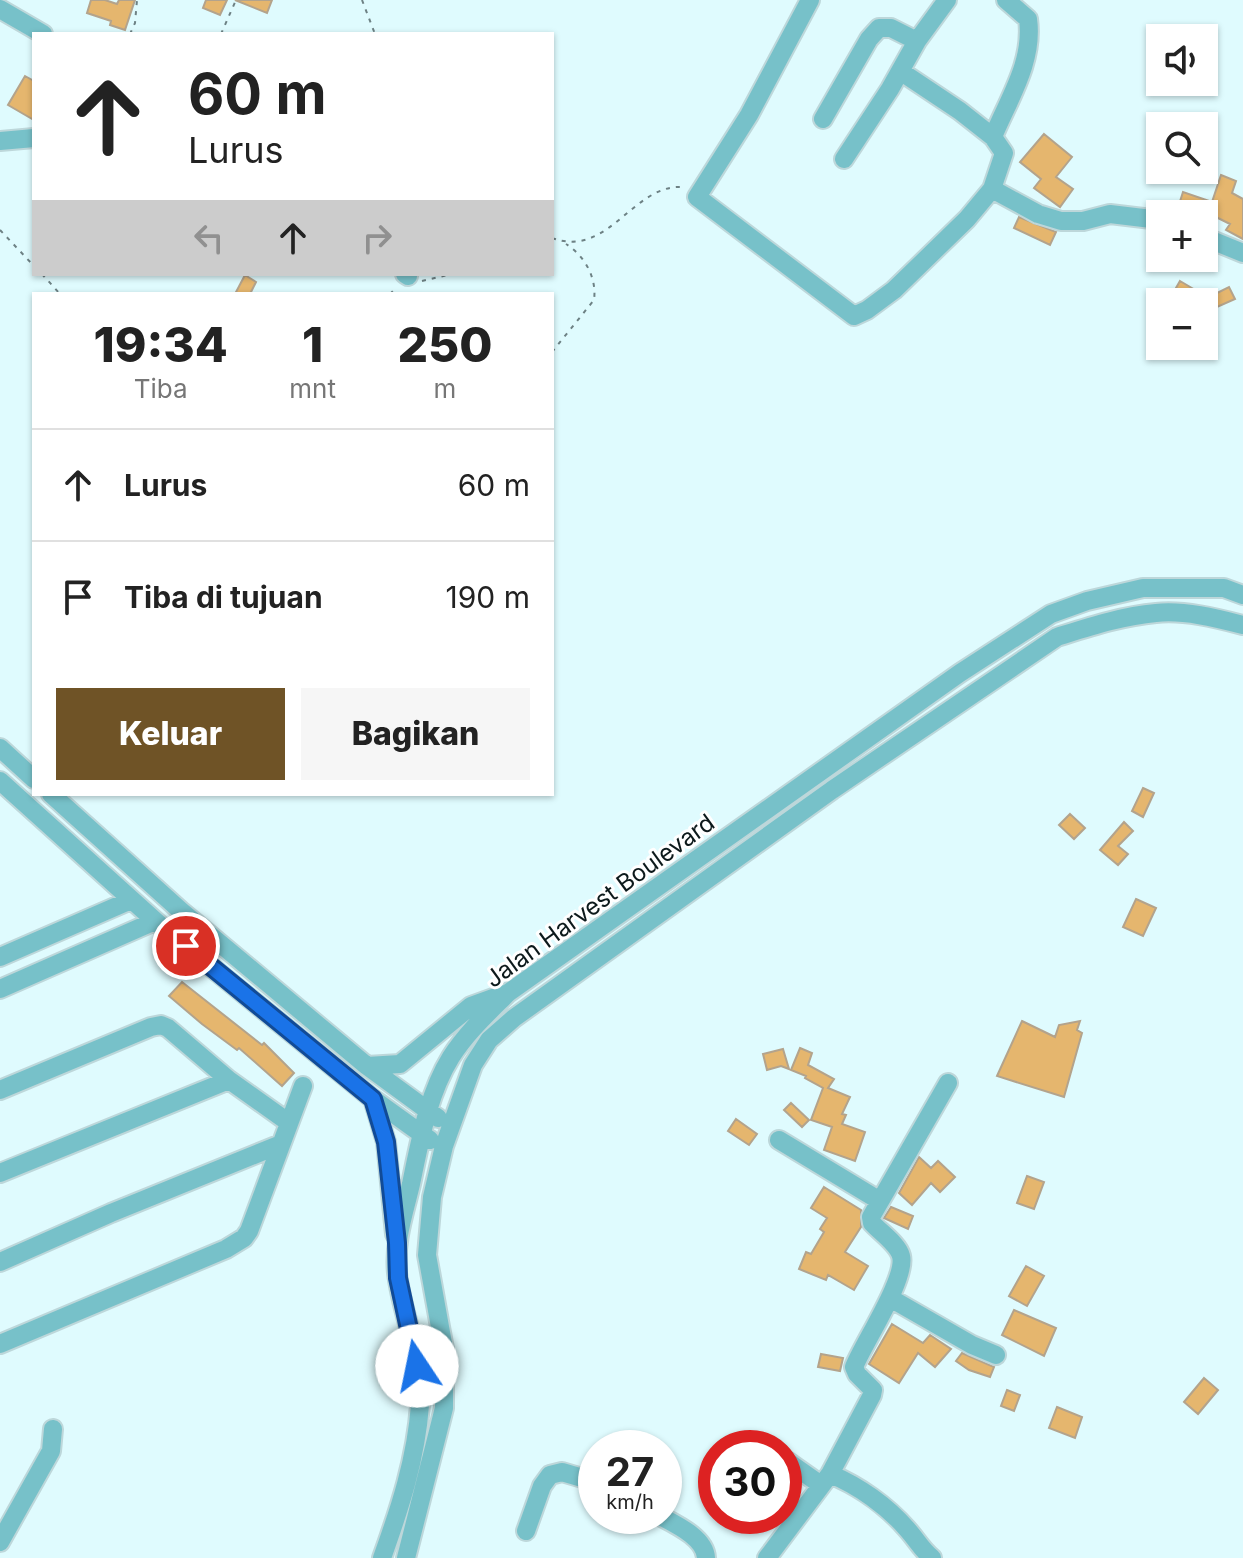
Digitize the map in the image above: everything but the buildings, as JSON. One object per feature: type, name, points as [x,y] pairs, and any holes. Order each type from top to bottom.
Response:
[{"type":"street","points":[[810,0],[749,115],[697,197],[854,316],[894,290],[957,229],[992,189],[1004,153],[993,137],[900,71]]},
{"type":"street","points":[[993,137],[1021,71],[1030,32],[1028,19],[1006,0]]},
{"type":"street","points":[[844,159],[945,1]]},
{"type":"street","points":[[0,9],[40,32]]},
{"type":"street","points":[[823,119],[869,39],[879,28],[891,28],[917,41]]},
{"type":"street","points":[[0,141],[32,138]]},
{"type":"street","points":[[992,189],[1038,214],[1061,221],[1083,221],[1110,214],[1146,218]]},
{"type":"street","points":[[1218,243],[1243,253]]},
{"type":"street","name":"Jalan Harvest Boulevard","points":[[382,1558],[409,1480],[421,1404],[417,1366],[398,1278],[397,1243],[428,1112],[451,1058],[478,1022],[508,993],[960,673],[1051,614],[1087,601],[1143,588],[1224,588],[1243,595]]},
{"type":"street","name":"Jalan Harvest Boulevard","points":[[406,1558],[444,1408],[444,1349],[427,1255],[432,1197],[451,1125],[473,1065],[489,1040],[514,1018],[832,790],[1057,637],[1157,612],[1216,618],[1243,625]]},
{"type":"street","points":[[0,748],[32,777]]},
{"type":"street","points":[[0,781],[155,921],[373,1099],[422,1136],[444,1146]]},
{"type":"street","points":[[53,796],[181,911],[367,1066],[428,1112],[451,1125]]},
{"type":"street","points":[[751,821],[766,840]]},
{"type":"street","points":[[0,957],[131,900]]},
{"type":"street","points":[[0,989],[155,921]]},
{"type":"street","points":[[367,1066],[400,1064],[471,1006],[508,993]]},
{"type":"street","points":[[0,1090],[112,1042],[161,1025],[229,1080],[288,1122]]},
{"type":"street","points":[[0,1173],[229,1080]]},
{"type":"street","points":[[767,1558],[826,1480],[873,1393],[854,1367],[890,1298],[902,1258],[894,1245],[871,1222],[948,1083]]},
{"type":"street","points":[[0,1344],[226,1249],[244,1238],[303,1086]]},
{"type":"street","points":[[373,1099],[386,1142],[397,1243]]},
{"type":"street","points":[[779,1140],[880,1201]]},
{"type":"street","points":[[0,1262],[281,1144]]},
{"type":"street","points":[[890,1298],[972,1345],[996,1355]]},
{"type":"street","points":[[0,1542],[51,1451],[53,1429]]},
{"type":"street","points":[[802,1468],[826,1480],[852,1484],[884,1507],[911,1533],[920,1549],[932,1558]]},
{"type":"street","points":[[526,1531],[542,1486],[550,1475],[562,1472],[578,1477]]},
{"type":"street","points":[[682,1530],[705,1548],[706,1558]]},
{"type":"path","points":[[131,32],[137,0]]},
{"type":"path","points":[[222,32],[236,0]]},
{"type":"path","points":[[362,0],[374,32]]},
{"type":"path","points":[[565,243],[592,238],[664,190],[684,187],[697,197]]},
{"type":"path","points":[[0,230],[32,264]]},
{"type":"path","points":[[554,239],[576,250],[596,291],[590,308],[554,350]]},
{"type":"path","points":[[44,276],[58,292]]},
{"type":"route","points":[[186,946],[373,1099],[386,1142],[398,1278],[417,1366]]}]
